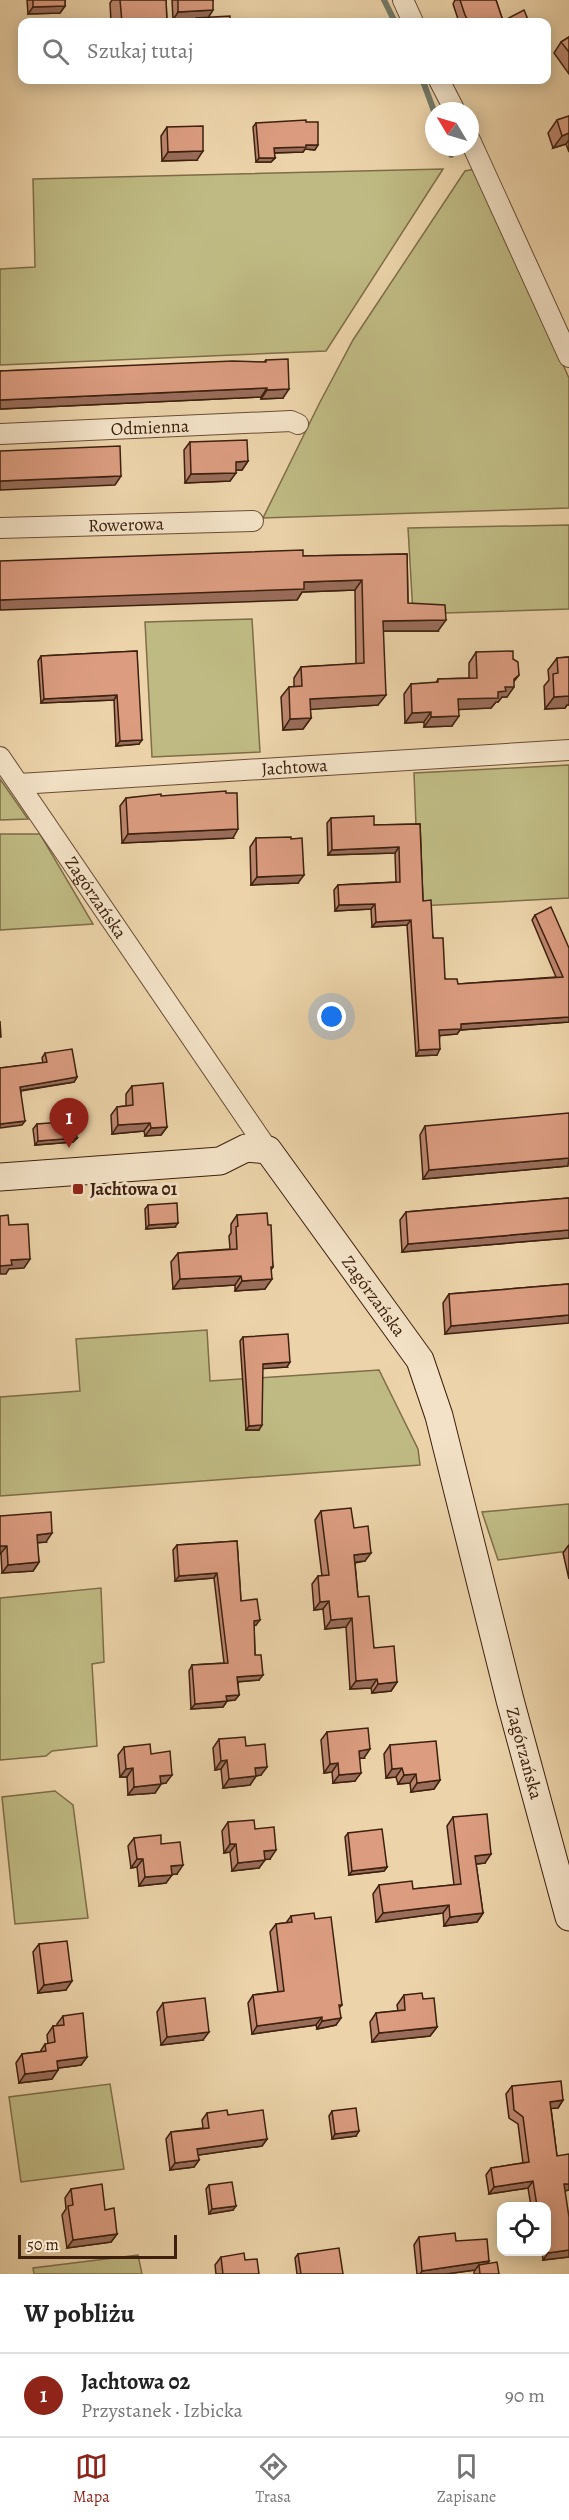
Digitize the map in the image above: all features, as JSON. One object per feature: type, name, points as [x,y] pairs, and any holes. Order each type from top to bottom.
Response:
[{"type":"street","points":[[403,0],[410,18]]},
{"type":"street","points":[[441,84],[450,102]]},
{"type":"street","points":[[477,156],[569,357]]},
{"type":"street","name":"Odmienna","points":[[0,434],[291,421],[298,424]]},
{"type":"street","name":"Rowerowa","points":[[0,528],[253,521]]},
{"type":"street","name":"Jachtowa","points":[[19,784],[569,750]]},
{"type":"street","name":"Zagórzańska","points":[[0,757],[268,1150],[420,1360],[439,1416],[510,1700],[569,1917]]},
{"type":"street","points":[[0,1177],[220,1161],[246,1148],[268,1150]]},
{"type":"shaded area","points":[[443,169],[326,351],[0,365],[0,269],[35,267],[33,179]]},
{"type":"shaded area","points":[[475,169],[569,378],[569,508],[263,518],[353,340],[465,171]]},
{"type":"shaded area","points":[[569,525],[569,609],[413,614],[408,528]]},
{"type":"shaded area","points":[[252,619],[260,752],[152,757],[145,622]]},
{"type":"shaded area","points":[[569,765],[569,898],[419,906],[414,773]]},
{"type":"shaded area","points":[[0,779],[28,819],[0,820]]},
{"type":"shaded area","points":[[0,834],[40,834],[93,924],[0,930]]},
{"type":"shaded area","points":[[207,1330],[210,1381],[379,1370],[418,1449],[420,1465],[0,1496],[0,1397],[80,1391],[76,1339]]},
{"type":"shaded area","points":[[569,1504],[569,1551],[498,1560],[482,1512]]},
{"type":"shaded area","points":[[101,1588],[104,1662],[92,1664],[97,1746],[52,1751],[46,1756],[0,1760],[0,1598]]},
{"type":"shaded area","points":[[55,1791],[73,1805],[88,1918],[15,1924],[2,1797]]},
{"type":"shaded area","points":[[110,2084],[124,2169],[21,2182],[9,2097]]},
{"type":"shaded area","points":[[138,2255],[142,2274],[34,2274],[33,2268]]},
{"type":"building","points":[[33,0],[65,0],[65,6],[33,7]]},
{"type":"building","points":[[120,0],[166,0],[167,18],[122,18]]},
{"type":"building","points":[[178,0],[213,0],[213,10],[178,12]]},
{"type":"building","points":[[460,0],[496,0],[502,18],[467,18]]},
{"type":"building","points":[[524,10],[527,18],[509,18]]},
{"type":"building","points":[[230,16],[230,18],[196,18]]},
{"type":"building","points":[[569,37],[569,52],[561,42]]},
{"type":"building","points":[[569,116],[569,133],[562,136],[557,120]]},
{"type":"building","points":[[306,120],[306,122],[318,122],[318,145],[274,148],[275,158],[259,158],[256,123]]},
{"type":"building","points":[[203,126],[203,151],[168,152],[167,127]]},
{"type":"building","points":[[288,359],[289,389],[267,390],[267,388],[0,400],[0,371],[233,361],[266,362],[266,360]]},
{"type":"building","points":[[247,440],[248,461],[236,462],[236,473],[191,474],[190,442]]},
{"type":"building","points":[[120,446],[121,476],[0,481],[0,451]]},
{"type":"building","points":[[303,550],[303,556],[407,554],[408,603],[445,605],[446,620],[383,621],[386,695],[310,699],[311,718],[290,719],[289,687],[302,686],[301,667],[364,663],[362,580],[304,582],[304,589],[0,600],[0,561]]},
{"type":"building","points":[[137,651],[142,740],[120,741],[117,695],[44,699],[41,656]]},
{"type":"building","points":[[513,651],[513,659],[518,662],[519,675],[514,679],[514,687],[505,687],[506,691],[498,692],[498,698],[458,699],[459,716],[431,717],[431,712],[412,713],[411,684],[438,682],[438,679],[477,678],[476,652]]},
{"type":"building","points":[[569,657],[569,696],[554,697],[553,674],[558,673],[557,658]]},
{"type":"building","points":[[226,791],[226,793],[237,793],[238,829],[128,834],[126,798]]},
{"type":"building","points":[[374,816],[374,825],[420,824],[423,901],[431,900],[433,938],[443,938],[445,979],[457,979],[458,984],[563,977],[535,915],[551,907],[569,948],[569,1017],[461,1024],[461,1029],[439,1030],[440,1049],[419,1050],[411,920],[376,922],[375,904],[339,905],[338,885],[400,882],[399,847],[332,850],[331,818]]},
{"type":"building","points":[[291,837],[291,839],[302,838],[304,875],[257,877],[256,838]]},
{"type":"building","points":[[72,1049],[77,1077],[20,1087],[25,1121],[0,1124],[0,1068],[47,1062],[45,1053]]},
{"type":"building","points":[[163,1083],[167,1127],[151,1128],[150,1123],[118,1125],[117,1107],[133,1105],[132,1086]]},
{"type":"building","points":[[569,1113],[569,1158],[429,1170],[425,1126]]},
{"type":"building","points":[[75,1121],[77,1138],[38,1141],[37,1124]]},
{"type":"building","points":[[569,1198],[569,1230],[408,1244],[406,1212]]},
{"type":"building","points":[[177,1203],[178,1223],[149,1225],[148,1205]]},
{"type":"building","points":[[267,1213],[268,1225],[271,1225],[272,1279],[242,1281],[241,1276],[180,1279],[178,1253],[237,1249],[237,1215]]},
{"type":"building","points":[[8,1215],[9,1225],[28,1224],[30,1259],[11,1260],[12,1265],[0,1266],[0,1216]]},
{"type":"building","points":[[569,1284],[569,1315],[451,1326],[449,1294]]},
{"type":"building","points":[[288,1334],[290,1362],[263,1364],[262,1425],[249,1426],[243,1337]]},
{"type":"building","points":[[351,1508],[354,1528],[368,1526],[371,1553],[354,1555],[358,1597],[369,1596],[374,1648],[394,1646],[397,1682],[378,1684],[377,1679],[356,1681],[352,1618],[331,1620],[329,1601],[320,1602],[318,1576],[329,1575],[321,1511]]},
{"type":"building","points":[[51,1512],[52,1533],[37,1535],[39,1562],[8,1565],[7,1546],[0,1546],[0,1516]]},
{"type":"building","points":[[237,1541],[241,1601],[257,1599],[260,1620],[254,1621],[255,1655],[261,1655],[263,1675],[237,1677],[239,1695],[226,1696],[227,1701],[195,1704],[192,1665],[228,1663],[217,1573],[179,1576],[177,1545]]},
{"type":"building","points":[[368,1728],[370,1749],[359,1751],[361,1773],[339,1775],[338,1763],[330,1764],[327,1732]]},
{"type":"building","points":[[245,1737],[246,1746],[265,1744],[267,1767],[255,1768],[256,1776],[229,1779],[227,1760],[221,1761],[219,1739]]},
{"type":"building","points":[[436,1741],[440,1780],[417,1783],[416,1774],[404,1775],[402,1768],[392,1769],[390,1745]]},
{"type":"building","points":[[150,1744],[151,1754],[170,1751],[172,1775],[160,1776],[161,1784],[134,1787],[133,1768],[126,1769],[124,1747]]},
{"type":"building","points":[[487,1814],[491,1854],[475,1856],[483,1913],[450,1917],[449,1905],[383,1913],[379,1885],[412,1881],[413,1889],[461,1884],[453,1817]]},
{"type":"building","points":[[254,1820],[255,1829],[274,1827],[276,1850],[264,1851],[265,1860],[238,1863],[236,1844],[230,1844],[228,1822]]},
{"type":"building","points":[[382,1829],[387,1867],[352,1871],[348,1833]]},
{"type":"building","points":[[161,1835],[161,1844],[180,1842],[183,1865],[171,1866],[172,1875],[145,1877],[143,1859],[137,1859],[134,1838]]},
{"type":"building","points":[[314,1913],[315,1919],[331,1917],[342,2005],[339,2005],[341,2018],[322,2021],[322,2017],[257,2026],[253,1995],[284,1991],[276,1924],[292,1922],[291,1916]]},
{"type":"building","points":[[67,1941],[72,1981],[44,1985],[39,1944]]},
{"type":"building","points":[[422,1993],[423,1999],[434,1998],[437,2027],[379,2033],[376,2013],[405,2010],[404,1995]]},
{"type":"building","points":[[205,1998],[209,2032],[167,2037],[163,2003]]},
{"type":"building","points":[[83,2013],[87,2057],[57,2061],[58,2070],[25,2074],[22,2054],[46,2051],[45,2044],[55,2042],[53,2026],[64,2025],[63,2016]]},
{"type":"building","points":[[561,2081],[563,2100],[550,2102],[557,2156],[569,2154],[569,2184],[564,2184],[569,2217],[569,2250],[551,2253],[551,2202],[536,2202],[533,2181],[494,2187],[491,2168],[529,2162],[523,2117],[514,2110],[512,2086]]},
{"type":"building","points":[[356,2108],[359,2131],[335,2134],[332,2111]]},
{"type":"building","points":[[227,2110],[228,2115],[263,2110],[267,2139],[197,2149],[199,2160],[175,2163],[171,2132],[209,2128],[207,2113]]},
{"type":"building","points":[[232,2182],[236,2206],[212,2209],[209,2185]]},
{"type":"building","points":[[102,2184],[105,2210],[114,2208],[117,2234],[73,2240],[68,2206],[73,2205],[71,2189]]},
{"type":"building","points":[[455,2233],[456,2241],[487,2239],[489,2261],[422,2271],[419,2237]]},
{"type":"building","points":[[339,2248],[343,2274],[301,2274],[298,2254]]},
{"type":"building","points":[[244,2253],[245,2260],[257,2259],[259,2274],[223,2274],[221,2257]]},
{"type":"building","points":[[497,2262],[499,2274],[480,2274],[479,2265]]},
{"type":"waterway","points":[[384,0],[393,18]]},
{"type":"waterway","points":[[424,84],[431,102]]},
{"type":"place","name":"Jachtowa 02","points":[[69,1148]]},
{"type":"place","name":"Jachtowa 01","points":[[78,1189]]}]
